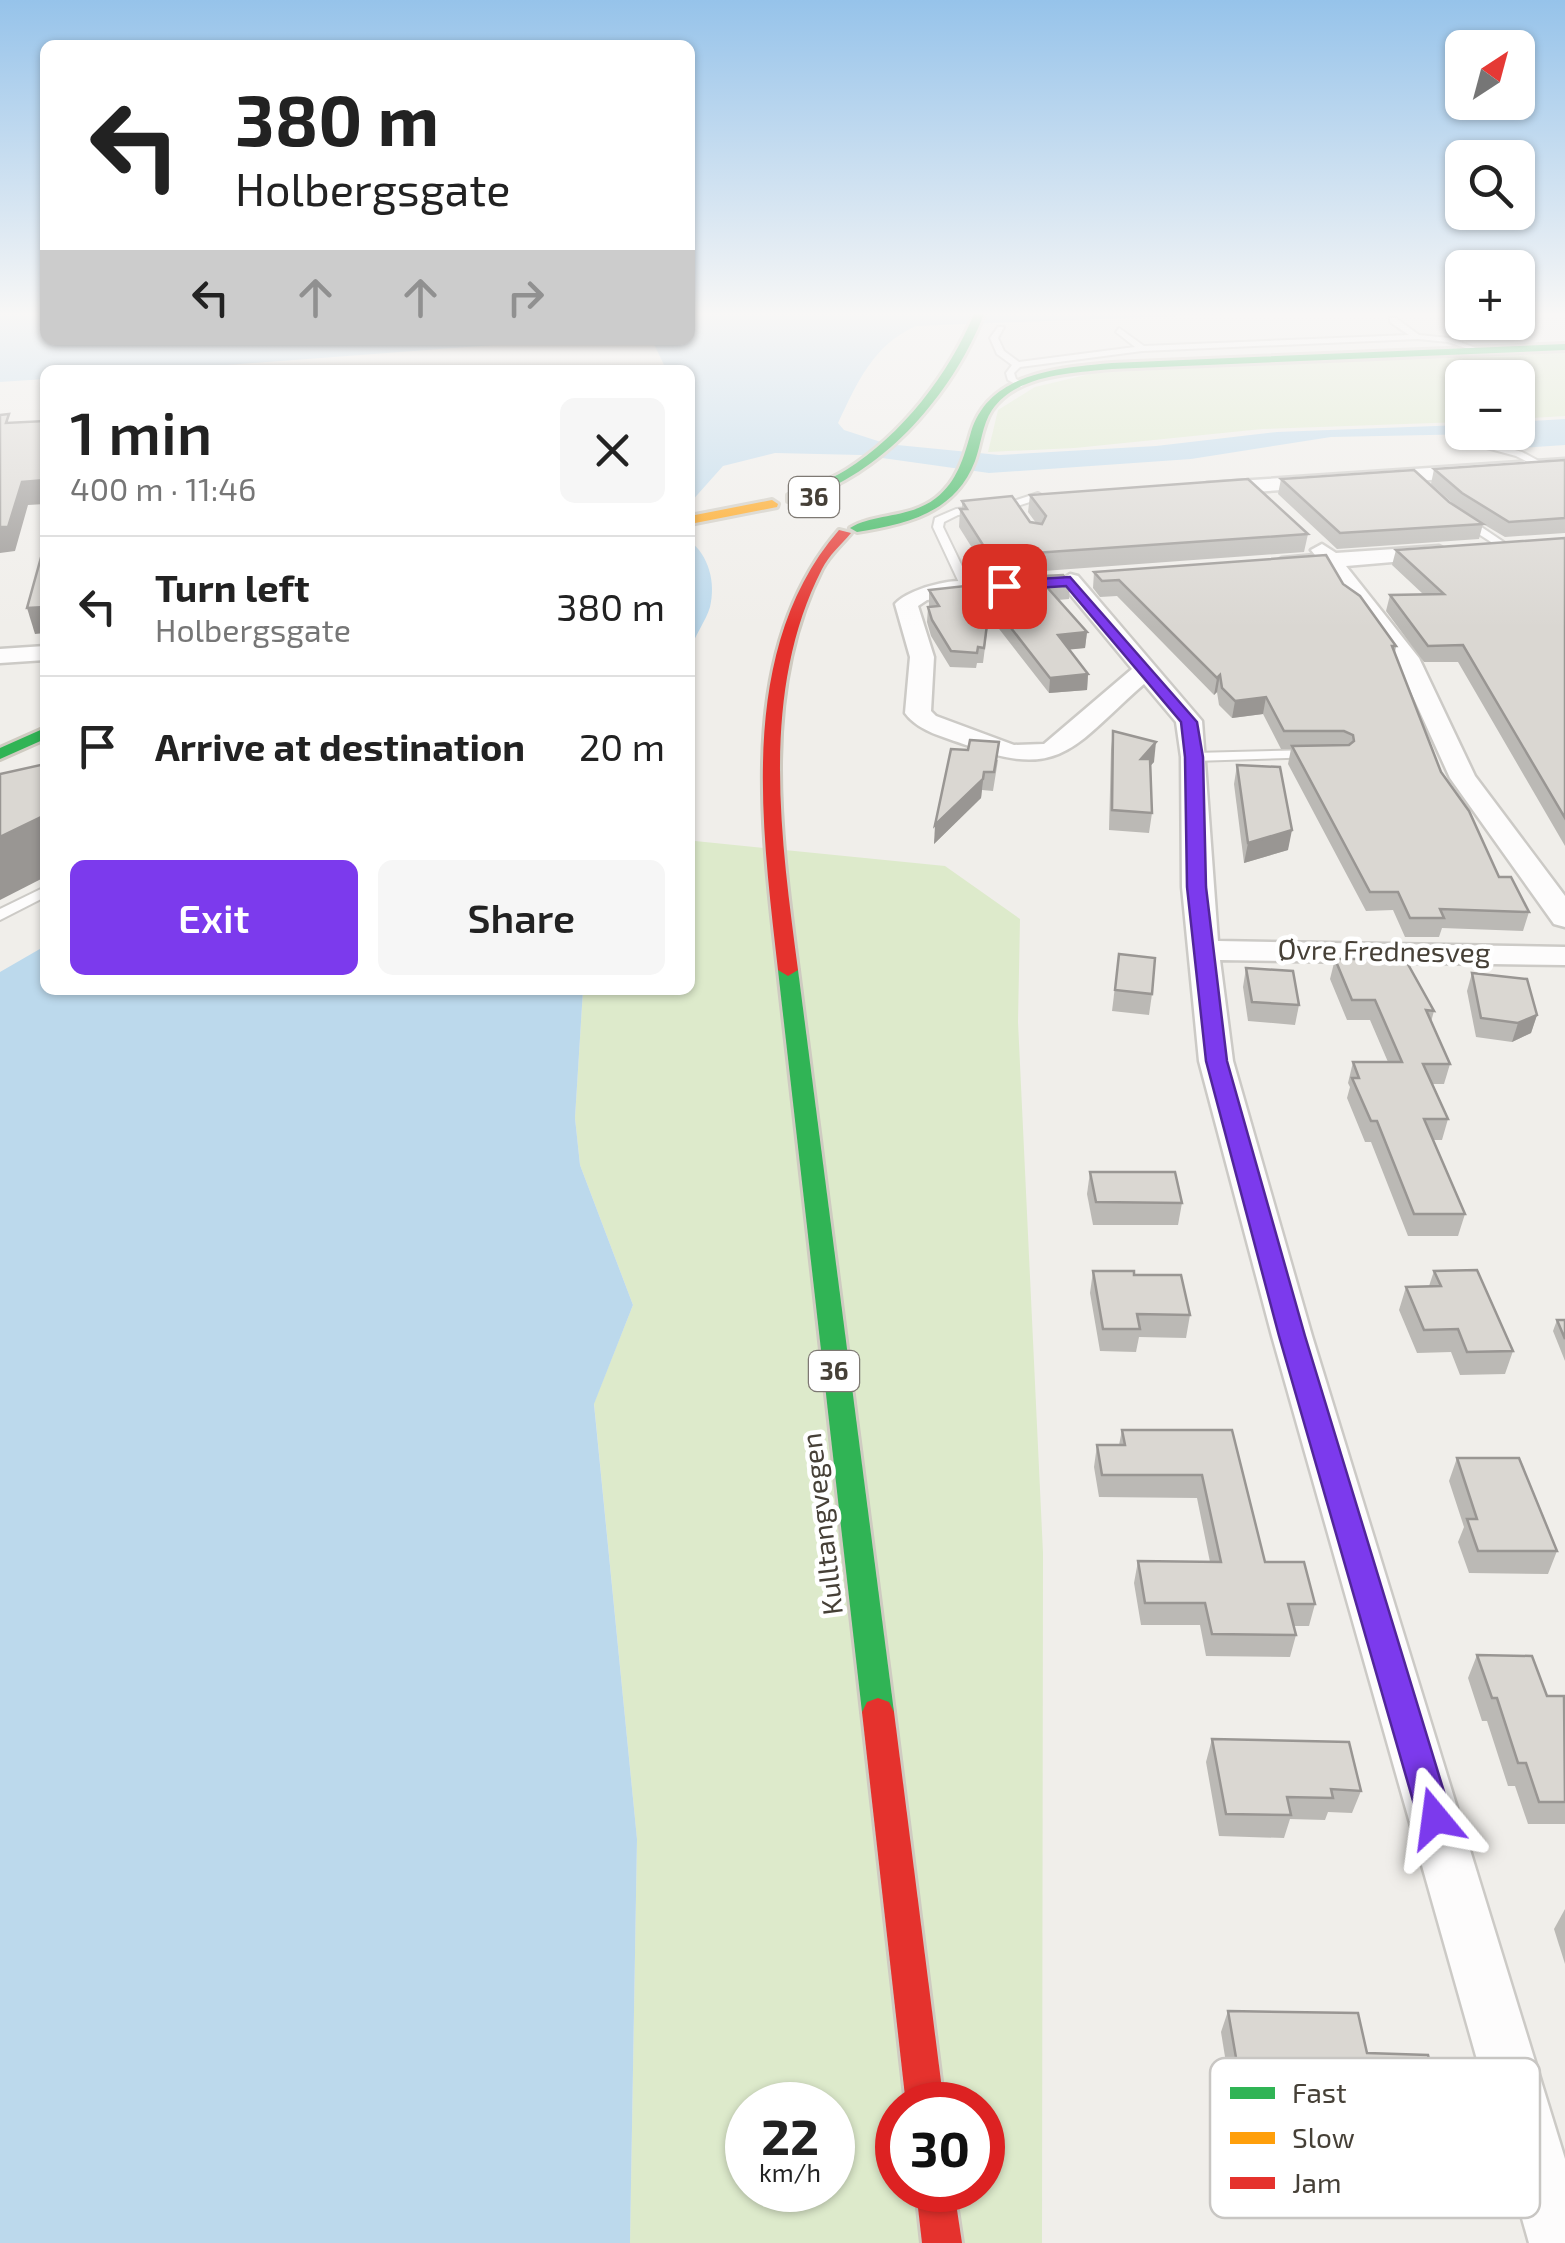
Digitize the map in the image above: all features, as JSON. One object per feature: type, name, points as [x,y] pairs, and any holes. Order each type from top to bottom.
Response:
[{"type":"main road","name":"36","points":[[695,522],[772,529],[760,519],[760,514],[858,468],[904,419]]},
{"type":"main road","points":[[851,511],[914,518],[952,495],[985,419]]},
{"type":"main road","name":"36","points":[[811,536],[851,511],[858,468]]},
{"type":"main road","name":"36","points":[[782,501],[851,511]]},
{"type":"main road","points":[[695,521],[782,501]]},
{"type":"main road","name":"Kulltangvegen","points":[[786,637],[794,628],[816,566],[851,511]]},
{"type":"main road","name":"Kulltangvegen","points":[[790,564],[774,738],[776,874],[922,2082]]},
{"type":"main road","points":[[0,754],[40,735]]},
{"type":"main road","points":[[938,2212],[942,2243]]},
{"type":"street","points":[[1178,491],[1417,480],[1565,465]]},
{"type":"street","points":[[1250,485],[1278,512]]},
{"type":"street","points":[[1307,537],[1332,561],[1407,658],[1462,778],[1508,834],[1565,918]]},
{"type":"street","points":[[1260,565],[1516,547]]},
{"type":"street","points":[[1077,580],[1189,722],[1194,757],[1193,830],[1216,1061],[1292,1336],[1505,2058]]},
{"type":"street","points":[[1004,586],[921,594],[906,604],[922,657],[918,714],[927,721],[1011,753],[1051,752],[1146,670]]},
{"type":"street","points":[[0,656],[40,653]]},
{"type":"street","name":"Øvre Frednesveg","points":[[1203,950],[1565,956]]},
{"type":"street","points":[[1540,2175],[1560,2243]]},
{"type":"lane","points":[[1504,450],[1542,466]]},
{"type":"lane","points":[[966,587],[938,527],[939,520],[956,512],[1014,505],[1045,496]]},
{"type":"lane","points":[[1014,505],[1025,521]]},
{"type":"lane","points":[[1452,513],[1516,547]]},
{"type":"lane","points":[[1194,757],[1327,755]]},
{"type":"lane","points":[[0,915],[40,894]]},
{"type":"green space","points":[[996,419],[1445,419],[1445,423],[1262,429],[1075,448],[988,452]]},
{"type":"green space","points":[[695,841],[945,866],[1020,919],[1018,1022],[1043,1553],[1042,2243],[630,2243],[637,1839],[594,1403],[633,1305],[580,1165],[575,1118],[583,995],[695,995]]},
{"type":"water","points":[[695,419],[840,419],[838,423],[844,430],[887,444],[999,455],[1156,446],[1277,432],[1445,426],[1445,435],[1331,437],[1191,459],[989,473],[861,455],[775,453],[723,466],[695,497]]},
{"type":"water","points":[[1565,419],[1565,445],[1535,447],[1535,421]]},
{"type":"water","points":[[695,545],[709,571],[712,598],[695,638]]},
{"type":"water","points":[[40,949],[40,995],[583,995],[575,1118],[580,1165],[633,1305],[594,1404],[637,1839],[630,2243],[0,2243],[0,972]]},
{"type":"building","points":[[0,419],[7,419],[6,423],[40,421],[40,480],[22,482],[8,527],[0,527]]},
{"type":"building","points":[[1565,460],[1565,518],[1509,522],[1462,493],[1434,469]]},
{"type":"building","points":[[1414,470],[1449,502],[1483,524],[1340,533],[1281,479]]},
{"type":"building","points":[[1248,479],[1308,534],[990,556],[960,509],[967,509],[962,501],[1012,496],[1030,522],[1042,524],[1046,516],[1030,495]]},
{"type":"building","points":[[1565,538],[1565,818],[1463,645],[1428,646],[1390,595],[1444,594],[1396,550]]},
{"type":"building","points":[[1326,555],[1343,584],[1360,596],[1396,646],[1392,646],[1441,772],[1469,811],[1499,877],[1511,877],[1529,912],[1440,909],[1444,918],[1410,918],[1398,892],[1370,892],[1292,746],[1349,745],[1354,741],[1353,735],[1344,731],[1284,731],[1266,697],[1235,701],[1222,688],[1220,675],[1217,678],[1119,580],[1102,581],[1094,572]]},
{"type":"building","points":[[40,561],[40,607],[27,608]]},
{"type":"building","points":[[1063,575],[1070,584],[1046,586],[1087,632],[1058,635],[1088,674],[1050,678],[990,601],[984,648],[978,647],[977,653],[951,651],[928,607],[939,606],[929,590],[1002,582],[1001,578]]},
{"type":"building","points":[[1113,731],[1156,742],[1141,759],[1150,759],[1152,813],[1112,810]]},
{"type":"building","points":[[970,740],[999,742],[994,772],[984,772],[983,779],[935,825],[951,749],[968,750]]},
{"type":"building","points":[[40,765],[40,817],[0,837],[0,774]]},
{"type":"building","points":[[1237,765],[1280,767],[1292,830],[1248,843]]},
{"type":"building","points":[[1119,954],[1155,958],[1152,994],[1115,990]]},
{"type":"building","points":[[1335,959],[1405,959],[1434,1011],[1426,1010],[1450,1064],[1423,1064],[1448,1119],[1424,1119],[1465,1214],[1414,1214],[1377,1121],[1371,1121],[1352,1078],[1359,1078],[1353,1062],[1402,1062],[1375,1000],[1352,1000]]},
{"type":"building","points":[[1246,968],[1293,971],[1299,1005],[1252,1002]]},
{"type":"building","points":[[1472,973],[1527,979],[1537,1015],[1518,1023],[1481,1018]]},
{"type":"building","points":[[1090,1172],[1175,1172],[1182,1203],[1096,1202]]},
{"type":"building","points":[[1477,1270],[1513,1351],[1467,1352],[1458,1329],[1424,1330],[1406,1287],[1441,1286],[1434,1271]]},
{"type":"building","points":[[1093,1271],[1181,1275],[1190,1315],[1137,1314],[1140,1329],[1103,1329]]},
{"type":"building","points":[[1557,1320],[1565,1320],[1565,1339]]},
{"type":"building","points":[[1122,1430],[1232,1430],[1265,1562],[1304,1562],[1315,1604],[1288,1604],[1296,1635],[1212,1634],[1205,1603],[1145,1603],[1138,1561],[1221,1562],[1202,1475],[1102,1475],[1097,1445],[1125,1445]]},
{"type":"building","points":[[1457,1458],[1519,1458],[1557,1551],[1478,1551],[1467,1519],[1477,1519]]},
{"type":"building","points":[[1477,1655],[1532,1656],[1547,1696],[1564,1696],[1565,1802],[1539,1802],[1526,1763],[1518,1763],[1497,1698],[1492,1698]]},
{"type":"building","points":[[1212,1739],[1349,1742],[1361,1791],[1331,1789],[1333,1798],[1287,1797],[1291,1815],[1226,1814]]},
{"type":"building","points":[[1228,2011],[1358,2013],[1367,2053],[1429,2058],[1236,2058]]},
{"type":"traffic: fast","points":[[793,498],[850,473],[910,419]]},
{"type":"traffic: fast","points":[[857,528],[912,516],[942,500],[964,474],[982,419]]},
{"type":"traffic: fast","points":[[0,754],[40,735]]},
{"type":"traffic: fast","points":[[788,970],[878,1712]]},
{"type":"traffic: slow","points":[[695,519],[772,504]]},
{"type":"traffic: jam","points":[[788,970],[773,818],[775,715],[782,665],[795,616],[815,569],[844,533]]},
{"type":"traffic: jam","points":[[878,1712],[922,2082]]},
{"type":"traffic: jam","points":[[938,2212],[942,2243]]},
{"type":"route","points":[[1004,586],[1070,582],[1189,722],[1194,757],[1197,887],[1216,1061],[1292,1336],[1435,1818]]}]
